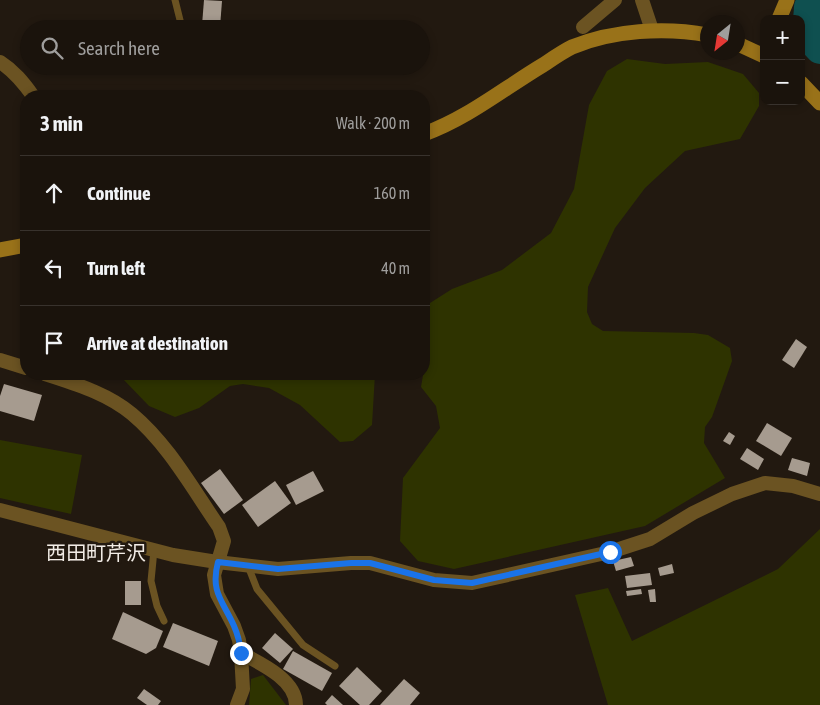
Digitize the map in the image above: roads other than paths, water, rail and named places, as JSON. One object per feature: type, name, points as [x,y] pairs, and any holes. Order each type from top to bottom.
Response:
[{"type":"street","points":[[583,27],[615,0]]},
{"type":"street","points":[[642,0],[652,30]]},
{"type":"street","points":[[781,15],[787,0]]},
{"type":"street","points":[[430,132],[472,112],[571,48],[599,39],[652,30],[688,31],[700,33]]},
{"type":"street","points":[[745,47],[760,54]]},
{"type":"street","points":[[0,62],[13,72],[28,90]]},
{"type":"street","points":[[805,87],[820,103]]},
{"type":"street","points":[[0,250],[20,246]]},
{"type":"street","points":[[0,360],[20,366]]},
{"type":"street","points":[[64,380],[82,386],[114,402],[131,413],[156,436],[219,527],[224,541],[214,576],[217,594],[234,626],[239,640],[243,688],[237,705]]},
{"type":"street","points":[[0,510],[154,550],[218,562],[278,569],[370,563],[434,580],[472,583],[610,552],[650,539],[693,513],[732,494],[765,483],[793,486],[820,494]]},
{"type":"street","points":[[241,653],[282,678],[296,696],[296,705]]},
{"type":"lane","points":[[175,0],[180,20]]},
{"type":"lane","points":[[154,550],[151,581],[157,606],[164,621]]},
{"type":"lane","points":[[248,566],[257,589],[303,645],[335,666]]},
{"type":"waterway","points":[[816,0],[809,7],[808,30],[811,39],[820,49]]},
{"type":"district","name":"西田町芹沢","points":[[96,552]]}]
